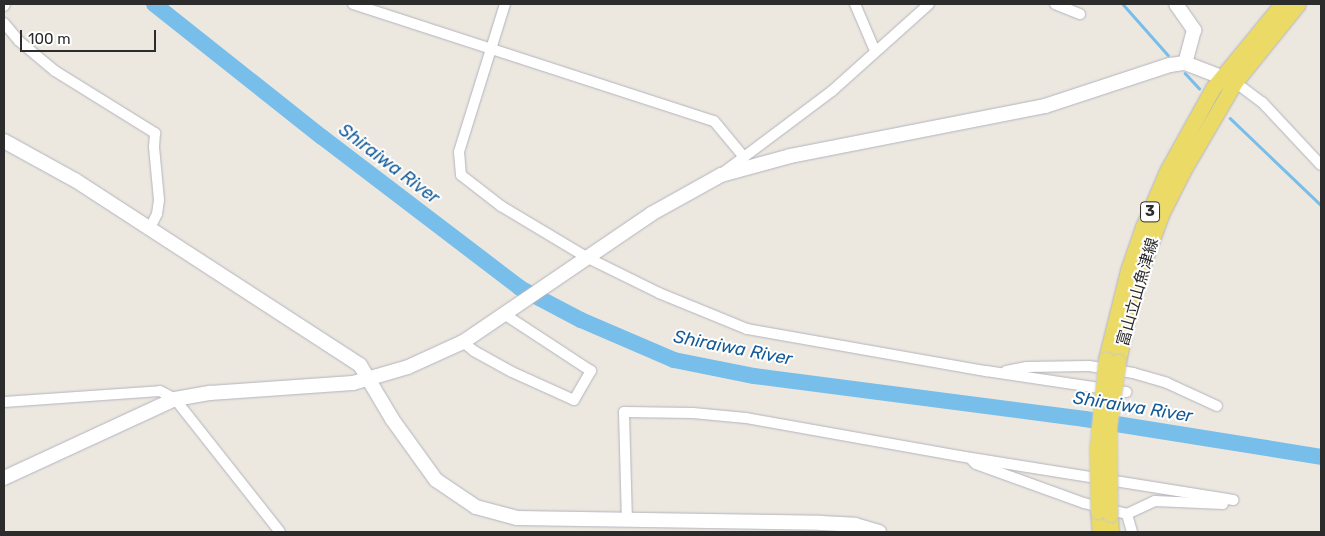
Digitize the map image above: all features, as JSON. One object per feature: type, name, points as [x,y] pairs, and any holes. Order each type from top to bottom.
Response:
[{"type":"main road","name":"富山立山魚津線","points":[[1100,532],[1104,513],[1103,480],[1110,426],[1108,389],[1112,360],[1127,319],[1142,267],[1161,215],[1205,131],[1228,79],[1282,4]]},
{"type":"main road","name":"富山立山魚津線","points":[[1228,79],[1298,4]]},
{"type":"main road","name":"富山立山魚津線","points":[[1104,513],[1111,532]]},
{"type":"street","points":[[353,4],[714,121],[744,157]]},
{"type":"street","points":[[505,4],[459,152],[461,175],[501,206],[588,258],[659,293],[747,329],[1108,389]]},
{"type":"street","points":[[855,4],[875,51]]},
{"type":"street","points":[[4,478],[175,399],[210,393],[353,383],[408,367],[463,342],[651,214],[721,175],[832,91],[929,4]]},
{"type":"street","points":[[1055,4],[1080,14]]},
{"type":"street","points":[[1176,4],[1194,30],[1185,63]]},
{"type":"street","points":[[4,23],[19,41],[48,65],[155,134],[154,157],[159,200],[157,214],[150,228]]},
{"type":"street","points":[[721,175],[790,156],[1046,106],[1170,65],[1185,63],[1228,79],[1262,102],[1321,165]]},
{"type":"street","points":[[4,141],[75,180],[360,364],[392,419],[436,480],[476,507],[517,518],[821,523],[855,525],[879,532]]},
{"type":"street","points":[[463,342],[474,351],[512,372],[574,400],[591,371],[504,314]]},
{"type":"street","points":[[997,372],[1026,367],[1089,366],[1133,373],[1159,380],[1217,406]]},
{"type":"street","points":[[4,402],[160,391],[175,399],[280,532]]},
{"type":"street","points":[[627,521],[624,412],[693,413],[746,418],[970,458],[1234,500],[1226,504],[1155,501],[1127,514],[1084,503],[976,464],[970,458]]},
{"type":"street","points":[[1127,514],[1132,532]]},
{"type":"waterway","name":"Shiraiwa River","points":[[154,4],[322,137],[520,288],[581,320],[674,360],[754,376],[1085,419],[1321,457]]},
{"type":"waterway","points":[[1123,4],[1168,55]]},
{"type":"waterway","points":[[1185,73],[1199,88]]},
{"type":"waterway","points":[[1230,118],[1321,205]]}]
